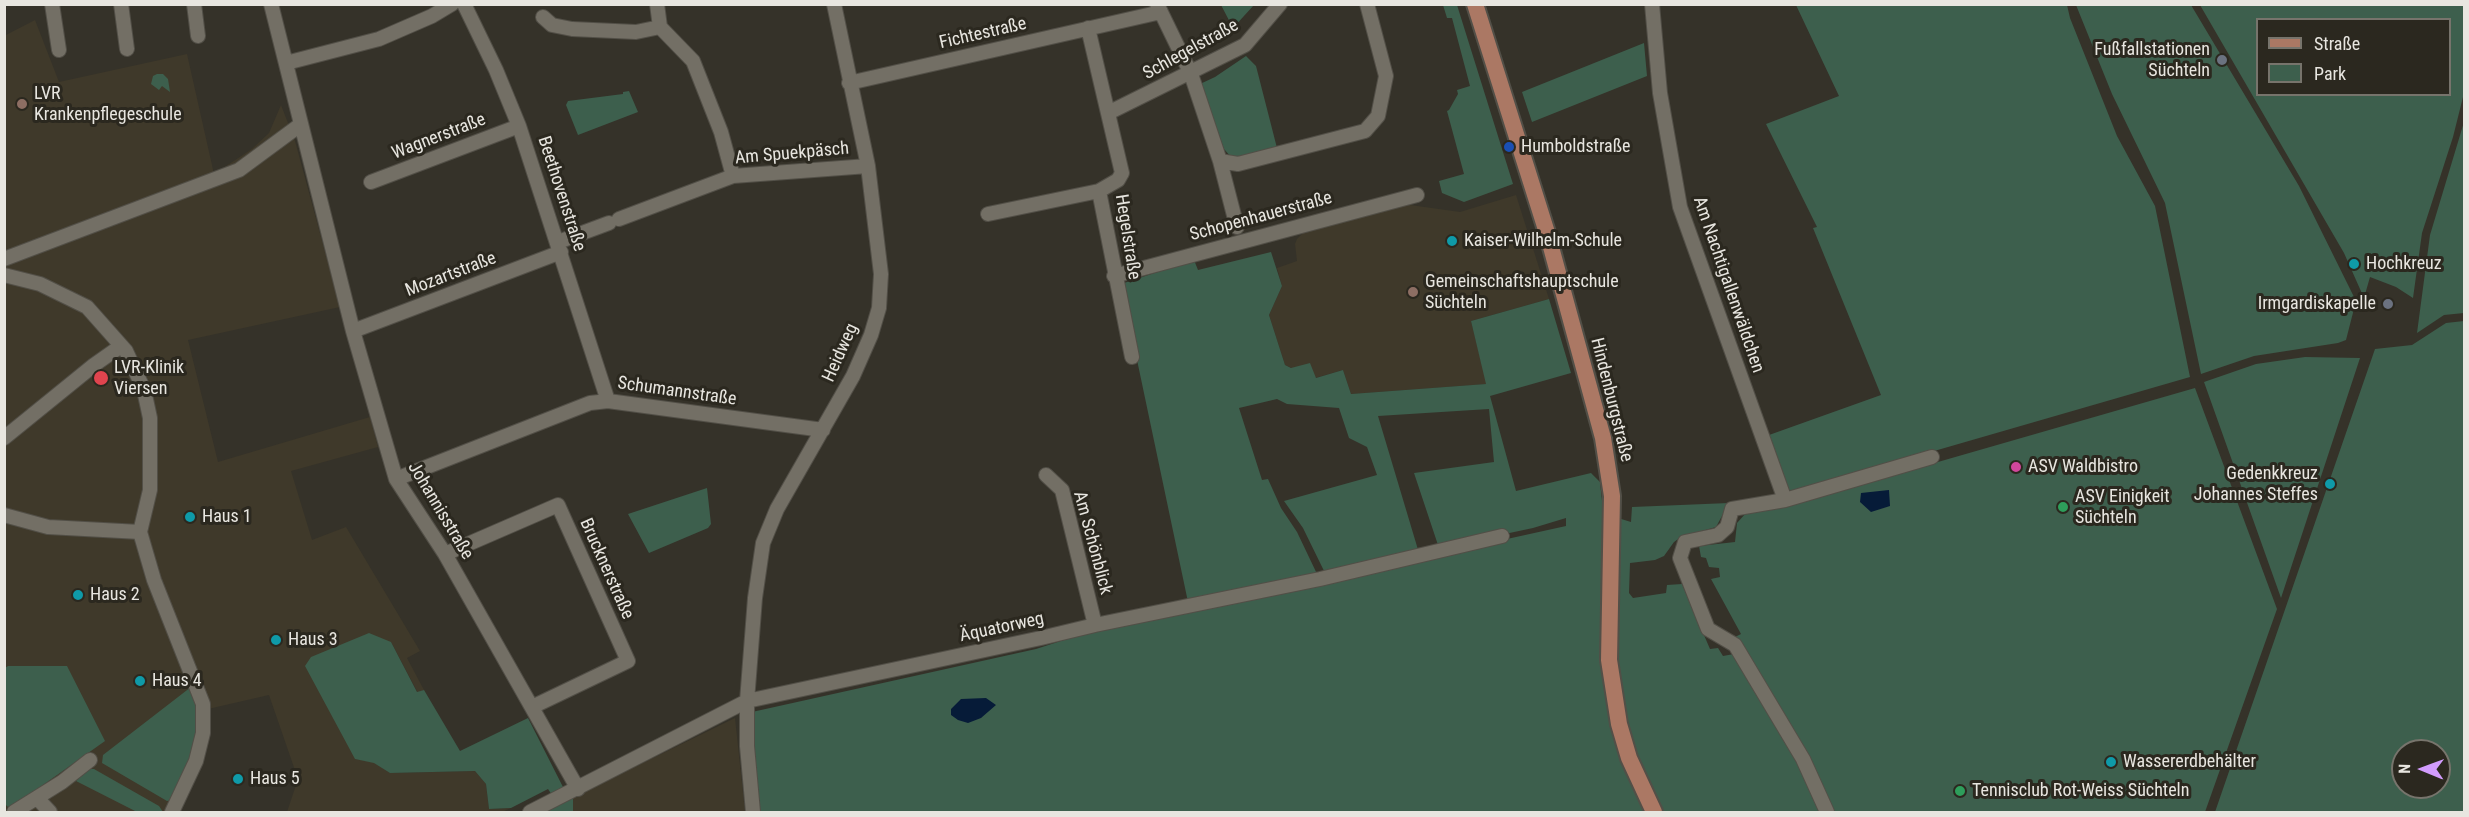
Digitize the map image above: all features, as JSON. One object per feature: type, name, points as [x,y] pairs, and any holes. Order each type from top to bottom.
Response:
[{"type":"main road","name":"Hindenburgstraße","points":[[1475,4],[1548,236],[1603,438],[1612,496],[1609,660],[1619,724],[1629,758],[1654,813]]},
{"type":"street","points":[[52,4],[59,50]]},
{"type":"street","points":[[121,4],[127,49]]},
{"type":"street","points":[[194,4],[198,36]]},
{"type":"street","name":"Johannisstraße","points":[[271,4],[353,331],[396,479],[445,554],[578,789]]},
{"type":"street","points":[[286,63],[378,39],[432,16],[452,4]]},
{"type":"street","name":"Beethovenstraße","points":[[464,4],[496,70],[519,126],[608,401]]},
{"type":"street","points":[[657,4],[660,27],[693,61],[721,132],[733,177]]},
{"type":"street","name":"Heidweg","points":[[753,813],[747,746],[747,701],[755,598],[763,543],[777,509],[853,376],[871,336],[879,308],[881,274],[868,166],[834,4]]},
{"type":"street","name":"Schlegelstraße","points":[[1108,113],[1191,74],[1245,45],[1280,4]]},
{"type":"street","points":[[1220,161],[1238,164],[1365,132],[1378,116],[1386,76],[1367,4]]},
{"type":"street","name":"Am Nachtigallenwäldchen","points":[[1652,4],[1660,93],[1680,207],[1785,500]]},
{"type":"street","points":[[1159,8],[1191,74],[1220,161],[1238,227]]},
{"type":"street","name":"Fichtestraße","points":[[849,83],[1088,28],[1159,8]]},
{"type":"street","points":[[543,17],[552,25],[572,29],[636,32],[660,27]]},
{"type":"street","name":"Hegelstraße","points":[[1088,28],[1122,173],[1118,180],[1099,191],[1131,357]]},
{"type":"street","points":[[4,259],[239,170],[300,125]]},
{"type":"street","name":"Wagnerstraße","points":[[371,182],[519,126]]},
{"type":"street","name":"Am Spuekpäsch","points":[[560,247],[614,221],[733,177],[868,166]]},
{"type":"street","points":[[988,214],[1099,191]]},
{"type":"street","name":"Schopenhauerstraße","points":[[1114,276],[1417,195]]},
{"type":"street","name":"Mozartstraße","points":[[353,331],[560,247]]},
{"type":"street","points":[[4,275],[40,284],[87,307],[121,346],[144,390],[150,418],[150,490],[140,532],[154,580],[203,704],[203,733],[196,761],[172,812]]},
{"type":"street","points":[[4,438],[121,346]]},
{"type":"street","name":"Schumannstraße","points":[[396,479],[590,403],[608,401],[823,430]]},
{"type":"street","points":[[1827,813],[1803,759],[1735,645],[1708,629],[1680,558],[1685,542],[1718,535],[1727,527],[1732,509],[1785,500],[1932,457]]},
{"type":"street","name":"Am Schönblick","points":[[1046,475],[1062,490],[1095,625]]},
{"type":"street","name":"Brucknerstraße","points":[[445,554],[558,506],[628,661],[532,708]]},
{"type":"street","points":[[4,515],[48,527],[140,532]]},
{"type":"street","name":"Äquatorweg","points":[[530,813],[747,701],[1095,625],[1320,579],[1502,537]]},
{"type":"street","points":[[14,813],[62,783],[90,760]]},
{"type":"street","points":[[37,798],[50,813]]},
{"type":"shaded area","name":"LVR-Klinik Viersen","points":[[35,20],[59,82],[187,54],[214,174],[252,149],[269,133],[281,105],[295,141],[340,307],[188,340],[218,462],[370,417],[378,447],[291,471],[312,540],[346,527],[420,651],[407,658],[424,690],[418,693],[391,642],[355,759],[374,762],[390,773],[475,771],[486,784],[489,809],[511,808],[502,812],[287,812],[298,779],[269,695],[208,709],[180,812],[5,812],[4,36]]},
{"type":"shaded area","name":"Gemeinschaftshauptschule Süchteln","points":[[1516,195],[1549,299],[1471,321],[1487,384],[1351,394],[1343,370],[1315,378],[1285,365],[1269,315],[1282,286],[1277,268],[1297,261],[1295,244],[1305,231],[1403,204],[1460,212]]},
{"type":"shaded area","points":[[735,718],[745,812],[573,812],[573,797]]},
{"type":"green space","points":[[1221,5],[1254,5],[1233,28]]},
{"type":"green space","points":[[1443,5],[1457,5],[1513,184],[1464,202],[1442,193],[1439,181],[1464,174],[1447,111],[1458,94],[1457,90],[1470,86],[1452,18],[1447,18]]},
{"type":"green space","points":[[1796,5],[2067,5],[2070,18],[2117,136],[2155,206],[2190,377],[1789,493],[1769,435],[1881,395],[1813,228],[1817,227],[1766,124],[1839,96]]},
{"type":"green space","points":[[2076,5],[2191,5],[2299,186],[2356,301],[2346,340],[2254,356],[2201,374],[2165,203],[2112,94]]},
{"type":"green space","points":[[2200,5],[2464,5],[2464,93],[2453,137],[2422,233],[2413,298],[2396,287],[2370,277],[2364,298],[2344,253]]},
{"type":"green space","points":[[1644,43],[1647,76],[1532,122],[1522,92]]},
{"type":"green space","points":[[1246,56],[1256,66],[1277,148],[1241,158],[1231,157],[1224,149],[1200,84],[1215,77]]},
{"type":"green space","points":[[163,74],[168,79],[170,92],[162,86],[159,90],[151,84],[153,76]]},
{"type":"green space","points":[[629,91],[638,112],[578,135],[566,105],[568,101],[623,94]]},
{"type":"green space","points":[[2464,122],[2464,313],[2444,315],[2417,333],[2430,235]]},
{"type":"green space","points":[[1271,252],[1282,286],[1269,315],[1285,365],[1291,368],[1310,363],[1316,378],[1343,370],[1351,394],[1486,384],[1471,321],[1549,299],[1571,373],[1490,396],[1516,491],[1591,473],[1600,482],[1603,510],[1602,658],[1614,730],[1635,793],[1645,812],[756,812],[750,743],[754,739],[752,712],[1036,649],[1098,629],[1566,526],[1566,518],[1533,528],[1439,548],[1414,473],[1494,462],[1489,409],[1378,416],[1419,553],[1326,575],[1303,528],[1284,501],[1377,475],[1367,447],[1349,438],[1339,408],[1287,404],[1277,399],[1239,408],[1262,480],[1268,479],[1318,576],[1188,602],[1121,284],[1194,260],[1198,270]]},
{"type":"green space","points":[[2464,321],[2464,812],[2215,812],[2375,349],[2412,345],[2446,323]]},
{"type":"green space","points":[[2305,357],[2360,358],[2281,598],[2204,382],[2256,364]]},
{"type":"green space","points":[[2195,388],[2277,609],[2205,812],[1831,812],[1733,638],[1741,634],[1711,579],[1720,577],[1719,568],[1709,567],[1706,558],[1701,557],[1699,546],[1735,542],[1737,523],[1746,513],[1792,504]]},
{"type":"green space","points":[[707,488],[711,524],[708,528],[649,553],[628,514]]},
{"type":"green space","points":[[1729,503],[1716,527],[1681,537],[1674,542],[1664,556],[1655,560],[1630,563],[1629,593],[1633,598],[1666,593],[1667,585],[1682,584],[1710,649],[1718,648],[1723,656],[1734,654],[1781,729],[1823,812],[1660,812],[1648,790],[1622,709],[1615,649],[1618,518],[1631,522],[1632,507]]},
{"type":"green space","points":[[369,633],[391,642],[417,692],[424,690],[460,751],[528,718],[564,789],[552,795],[548,789],[511,808],[489,809],[486,784],[475,771],[390,773],[374,763],[355,759],[305,666],[311,657]]},
{"type":"green space","points":[[8,666],[67,666],[105,741],[26,797],[8,807],[5,804],[5,668]]},
{"type":"green space","points":[[191,687],[196,689],[200,722],[191,761],[172,800],[167,801],[102,763],[103,755]]},
{"type":"green space","points":[[89,769],[94,769],[159,806],[163,812],[137,812],[76,781]]},
{"type":"green space","points":[[573,797],[573,812],[542,812]]},
{"type":"water","points":[[1889,490],[1890,506],[1871,512],[1860,502],[1861,493]]},
{"type":"water","points":[[986,698],[996,705],[981,718],[968,723],[951,715],[951,709],[961,699]]},
{"type":"place","name":"Fußfallstationen Süchteln","points":[[2222,60]]},
{"type":"place","name":"LVR Krankenpflegeschule","points":[[22,104]]},
{"type":"place","name":"Humboldstraße","points":[[1509,147]]},
{"type":"place","name":"Kaiser-Wilhelm-Schule","points":[[1452,241]]},
{"type":"place","name":"Hochkreuz","points":[[2354,264]]},
{"type":"place","name":"Gemeinschaftshauptschule Süchteln","points":[[1413,292]]},
{"type":"place","name":"Irmgardiskapelle","points":[[2388,304]]},
{"type":"place","name":"LVR-Klinik Viersen","points":[[101,378]]},
{"type":"place","name":"ASV Waldbistro","points":[[2016,467]]},
{"type":"place","name":"Gedenkkreuz Johannes Steffes","points":[[2330,484]]},
{"type":"place","name":"ASV Einigkeit Süchteln","points":[[2063,507]]},
{"type":"place","name":"Haus 1","points":[[190,517]]},
{"type":"place","name":"Haus 2","points":[[78,595]]},
{"type":"place","name":"Haus 3","points":[[276,640]]},
{"type":"place","name":"Haus 4","points":[[140,681]]},
{"type":"place","name":"Wassererdbehälter","points":[[2111,762]]},
{"type":"place","name":"Haus 5","points":[[238,779]]},
{"type":"place","name":"Tennisclub Rot-Weiss Süchteln","points":[[1960,791]]}]
